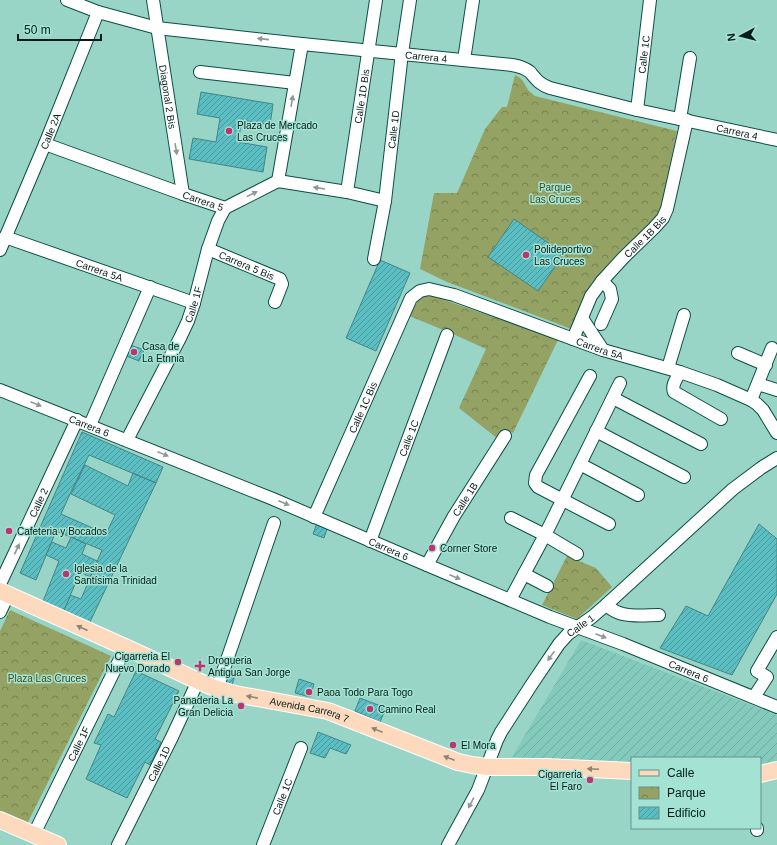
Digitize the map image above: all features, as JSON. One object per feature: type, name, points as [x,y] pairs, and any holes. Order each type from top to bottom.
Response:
[{"type":"main road","name":"Avenida Carrera 7","points":[[3,590],[119,650],[136,652],[218,689],[235,694],[328,711],[458,762],[472,766],[487,767],[546,767],[631,771]]},
{"type":"main road","points":[[761,774],[777,770]]},
{"type":"main road","points":[[761,778],[777,778]]},
{"type":"main road","points":[[0,820],[35,833],[58,845]]},
{"type":"street","name":"Carrera 4","points":[[67,0],[98,12],[157,28],[518,66],[529,72],[546,87],[637,110],[777,140]]},
{"type":"street","name":"Diagonal 2 Bis","points":[[153,0],[183,194]]},
{"type":"street","name":"Calle 1D Bis","points":[[347,192],[376,0]]},
{"type":"street","name":"Calle 1D","points":[[374,260],[385,200],[402,53],[410,0]]},
{"type":"street","points":[[464,60],[473,0]]},
{"type":"street","name":"Calle 1C","points":[[637,110],[650,0]]},
{"type":"street","name":"Calle 2A","points":[[0,250],[45,144],[98,12]]},
{"type":"street","points":[[302,44],[278,181],[347,192],[385,200]]},
{"type":"street","name":"Calle 1B Bis","points":[[573,339],[591,296],[602,281],[624,257],[663,218],[668,209],[684,119],[690,58]]},
{"type":"street","points":[[200,72],[295,83]]},
{"type":"street","name":"Carrera 5","points":[[45,144],[225,208],[278,181]]},
{"type":"street","name":"Calle 1F","points":[[127,440],[188,321],[208,249],[218,221],[225,208]]},
{"type":"street","name":"Carrera 5A","points":[[5,237],[194,303]]},
{"type":"street","name":"Carrera 5 Bis","points":[[208,249],[280,279],[282,284],[275,302]]},
{"type":"street","points":[[601,324],[612,299],[610,289],[602,281]]},
{"type":"street","points":[[90,425],[150,287]]},
{"type":"street","name":"Carrera 5A","points":[[411,298],[420,291],[429,289],[454,295],[603,350],[668,368],[717,385],[758,404],[777,433]]},
{"type":"street","name":"Calle 1C Bis","points":[[314,517],[411,298]]},
{"type":"street","points":[[668,368],[684,315]]},
{"type":"street","points":[[582,318],[603,350]]},
{"type":"street","name":"Calle 1C","points":[[370,541],[447,335]]},
{"type":"street","points":[[751,400],[772,348]]},
{"type":"street","points":[[738,353],[766,365]]},
{"type":"street","points":[[680,372],[673,388],[674,392],[721,419]]},
{"type":"street","points":[[590,376],[536,475],[535,483],[538,487],[609,524]]},
{"type":"street","points":[[510,600],[545,535],[620,383]]},
{"type":"street","points":[[758,384],[777,390]]},
{"type":"street","name":"Carrera 6","points":[[0,390],[273,499],[510,600],[777,707]]},
{"type":"street","points":[[613,398],[701,444]]},
{"type":"street","name":"Calle 2","points":[[0,612],[3,590],[77,420]]},
{"type":"street","points":[[596,431],[684,477]]},
{"type":"street","name":"Calle 1B","points":[[427,565],[454,516],[506,436]]},
{"type":"street","name":"Calle 1","points":[[448,845],[482,779],[501,732],[559,644],[568,634],[606,605],[733,489],[777,458]]},
{"type":"street","points":[[580,464],[638,495]]},
{"type":"street","points":[[511,518],[578,554]]},
{"type":"street","points":[[218,689],[274,523]]},
{"type":"street","points":[[524,574],[547,586]]},
{"type":"street","points":[[606,605],[623,614],[659,615]]},
{"type":"street","points":[[754,697],[767,677],[757,671],[777,636]]},
{"type":"street","name":"Calle 1F","points":[[35,833],[119,650]]},
{"type":"street","name":"Calle 1D","points":[[118,845],[169,744],[198,681]]},
{"type":"street","name":"Calle 1C","points":[[262,845],[301,748]]},
{"type":"shaded area","points":[[581,640],[777,715],[777,762],[761,766],[761,757],[631,757],[631,763],[512,757]]},
{"type":"green space","name":"Parque Las Cruces","points":[[515,75],[522,80],[529,91],[535,96],[677,131],[660,212],[647,228],[593,281],[587,290],[574,330],[447,282],[420,269],[434,193],[457,193],[485,129],[502,107],[507,107]]},
{"type":"green space","points":[[425,293],[558,340],[513,433],[504,429],[498,439],[459,408],[486,349],[407,315]]},
{"type":"green space","points":[[567,556],[596,568],[612,587],[577,619],[542,605]]},
{"type":"green space","name":"Plaza Las Cruces","points":[[10,610],[111,656],[27,824],[0,813],[0,631]]},
{"type":"building","name":"Plaza de Mercado Las Cruces","points":[[201,92],[273,104],[270,125],[242,120],[238,142],[267,147],[263,172],[189,159],[193,138],[216,142],[220,118],[197,114]]},
{"type":"building","name":"Polideportivo Las Cruces","points":[[514,219],[564,254],[538,291],[488,257]]},
{"type":"building","points":[[380,260],[410,273],[376,351],[346,338]]},
{"type":"building","name":"Casa de La Etnnia","points":[[128,344],[144,350],[139,361],[124,355]]},
{"type":"building","points":[[82,432],[163,467],[89,624],[63,613],[70,595],[81,599],[102,550],[56,531],[36,580],[20,573]],"holes":[[[89,455],[133,473],[128,486],[85,465],[71,494],[115,515],[106,534],[61,514]]]},
{"type":"building","points":[[317,523],[328,526],[324,538],[313,534]]},
{"type":"building","points":[[759,524],[777,539],[777,594],[732,675],[660,648],[686,606],[708,616]]},
{"type":"building","name":"Iglesia de la Santísima Trinidad","points":[[71,537],[86,544],[82,554],[97,561],[90,577],[80,572],[63,613],[42,604],[59,561],[46,555],[52,542],[66,548]]},
{"type":"building","points":[[228,670],[236,672],[232,685],[225,684]]},
{"type":"building","points":[[136,671],[179,691],[155,739],[161,742],[150,765],[145,762],[127,798],[86,779],[101,745],[94,743],[108,714],[114,717]]},
{"type":"building","points":[[299,679],[314,684],[310,697],[295,693]]},
{"type":"building","name":"Camino Real","points":[[360,698],[386,708],[380,722],[355,711]]},
{"type":"building","points":[[318,732],[351,745],[346,754],[330,748],[325,758],[310,753]]},
{"type":"place","name":"Plaza de Mercado Las Cruces","points":[[229,131]]},
{"type":"place","name":"Polideportivo Las Cruces","points":[[526,255]]},
{"type":"place","name":"Casa de La Etnnia","points":[[134,352]]},
{"type":"place","name":"Cafeteria y Bocados","points":[[9,531]]},
{"type":"place","name":"Corner Store","points":[[432,548]]},
{"type":"place","name":"Iglesia de la Santísima Trinidad","points":[[66,574]]},
{"type":"place","name":"Cigarreria El Nuevo Dorado","points":[[178,662]]},
{"type":"place","name":"Drogueria Antigua San Jorge","points":[[200,666]]},
{"type":"place","name":"Paoa Todo Para Togo","points":[[309,692]]},
{"type":"place","name":"Panaderia La Gran Delicia","points":[[241,706]]},
{"type":"place","name":"Camino Real","points":[[370,709]]},
{"type":"place","name":"El Mora","points":[[453,745]]},
{"type":"place","name":"Cigarreria El Faro","points":[[590,780]]}]
